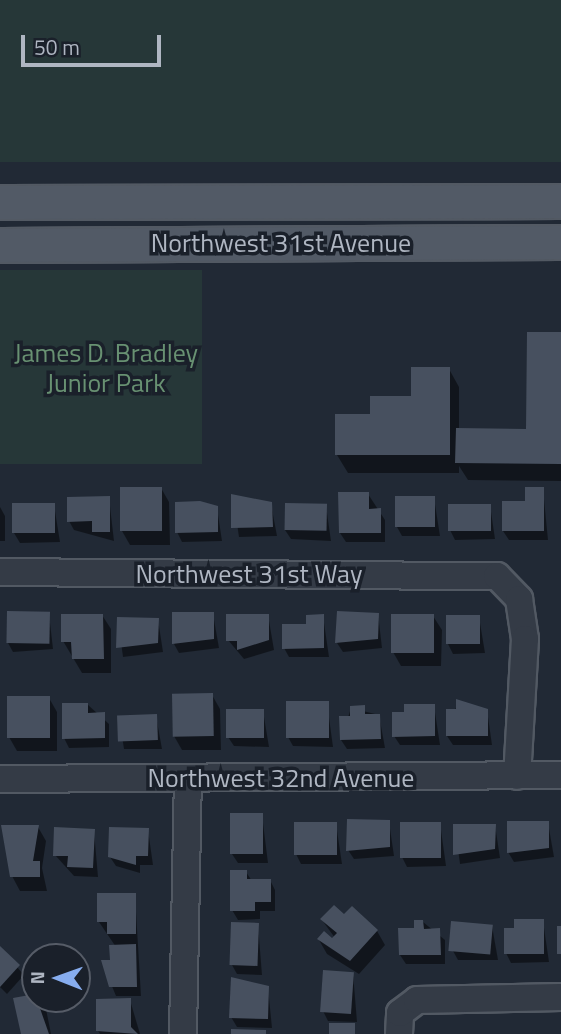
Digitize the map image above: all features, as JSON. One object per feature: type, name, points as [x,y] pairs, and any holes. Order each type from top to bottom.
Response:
[{"type":"main road","name":"Northwest 31st Avenue","points":[[0,202],[561,201]]},
{"type":"main road","name":"Northwest 31st Avenue","points":[[0,245],[561,242]]},
{"type":"street","name":"Northwest 31st Way","points":[[0,572],[498,576],[519,599],[525,639],[517,776]]},
{"type":"street","name":"Northwest 32nd Avenue","points":[[0,779],[561,775]]},
{"type":"street","points":[[183,1034],[188,779]]},
{"type":"street","points":[[399,1034],[400,1013],[417,1000],[561,997]]},
{"type":"green space","points":[[0,0],[561,0],[561,162],[0,162]]},
{"type":"green space","name":"James D. Bradley Junior Park","points":[[0,270],[202,270],[202,464],[0,464]]},
{"type":"building","points":[[527,332],[561,332],[561,464],[455,463],[456,428],[526,429]]},
{"type":"building","points":[[411,367],[450,367],[450,455],[335,455],[335,414],[370,414],[370,396],[411,396]]},
{"type":"building","points":[[120,487],[162,487],[162,531],[120,531]]},
{"type":"building","points":[[525,487],[544,487],[544,531],[502,531],[502,501],[525,501]]},
{"type":"building","points":[[338,492],[369,492],[369,509],[381,508],[381,533],[339,533]]},
{"type":"building","points":[[231,494],[272,502],[273,527],[231,528]]},
{"type":"building","points":[[110,496],[110,532],[92,532],[92,521],[67,522],[67,497]]},
{"type":"building","points":[[395,496],[435,496],[435,527],[395,527]]},
{"type":"building","points":[[200,501],[218,506],[218,532],[175,533],[175,502]]},
{"type":"building","points":[[12,503],[55,503],[55,533],[12,533]]},
{"type":"building","points":[[285,503],[327,504],[327,531],[285,530]]},
{"type":"building","points":[[448,504],[491,504],[491,531],[448,531]]},
{"type":"building","points":[[7,611],[50,612],[49,644],[6,643]]},
{"type":"building","points":[[337,611],[379,613],[378,639],[335,643]]},
{"type":"building","points":[[172,612],[214,612],[214,639],[172,644]]},
{"type":"building","points":[[61,614],[103,614],[104,659],[72,659],[71,642],[61,642]]},
{"type":"building","points":[[226,614],[269,614],[269,640],[237,650],[237,641],[226,641]]},
{"type":"building","points":[[324,614],[324,648],[282,649],[282,624],[306,624],[306,615]]},
{"type":"building","points":[[391,614],[434,614],[434,653],[391,653]]},
{"type":"building","points":[[446,615],[480,615],[480,644],[446,644]]},
{"type":"building","points":[[117,617],[159,618],[158,643],[116,648]]},
{"type":"building","points":[[213,693],[214,736],[173,737],[172,694]]},
{"type":"building","points":[[7,696],[50,696],[50,738],[7,738]]},
{"type":"building","points":[[456,699],[488,709],[488,736],[446,736],[446,709],[456,709]]},
{"type":"building","points":[[286,701],[329,701],[329,738],[286,738]]},
{"type":"building","points":[[62,703],[88,703],[88,713],[105,712],[105,738],[62,739]]},
{"type":"building","points":[[404,704],[435,704],[435,736],[392,737],[392,712],[404,712]]},
{"type":"building","points":[[365,705],[365,714],[380,714],[381,739],[340,740],[339,716],[350,716],[350,706]]},
{"type":"building","points":[[226,709],[264,709],[264,738],[226,738]]},
{"type":"building","points":[[157,714],[158,740],[118,741],[117,715]]},
{"type":"building","points":[[230,813],[263,813],[263,854],[230,854]]},
{"type":"building","points":[[347,819],[390,820],[390,847],[346,851]]},
{"type":"building","points":[[507,821],[549,821],[549,848],[507,853]]},
{"type":"building","points":[[294,822],[337,822],[337,855],[294,855]]},
{"type":"building","points":[[400,822],[441,822],[441,858],[400,858]]},
{"type":"building","points":[[453,824],[496,824],[495,849],[453,855]]},
{"type":"building","points":[[1,825],[39,825],[33,861],[40,861],[40,877],[10,877]]},
{"type":"building","points":[[54,827],[95,829],[93,868],[67,867],[68,856],[53,856]]},
{"type":"building","points":[[109,827],[149,828],[148,856],[136,856],[136,865],[108,857]]},
{"type":"building","points":[[230,870],[247,870],[247,879],[271,879],[271,902],[255,902],[255,911],[230,911]]},
{"type":"building","points":[[97,893],[136,893],[136,934],[107,934],[107,922],[97,922]]},
{"type":"building","points":[[334,905],[344,914],[352,906],[378,930],[350,961],[317,939],[324,931],[332,938],[337,933],[320,919]]},
{"type":"building","points":[[514,919],[544,919],[544,954],[504,954],[504,928],[514,928]]},
{"type":"building","points":[[414,920],[423,920],[424,929],[440,928],[441,955],[399,955],[398,928],[414,928]]},
{"type":"building","points":[[451,921],[493,925],[490,955],[448,951]]},
{"type":"building","points":[[231,922],[259,923],[257,966],[229,965]]},
{"type":"building","points":[[557,926],[561,926],[561,954],[557,954]]},
{"type":"building","points":[[136,944],[137,987],[109,987],[101,960],[110,960],[109,945]]},
{"type":"building","points":[[0,946],[20,965],[0,987]]},
{"type":"building","points":[[323,970],[354,972],[351,1014],[320,1012]]},
{"type":"building","points":[[231,977],[269,986],[268,1019],[229,1018]]},
{"type":"building","points":[[21,997],[21,1013],[42,1013],[49,1034],[21,1034],[13,998]]},
{"type":"building","points":[[131,998],[131,1027],[138,1034],[96,1031],[96,999]]},
{"type":"building","points":[[329,1023],[355,1023],[355,1034],[329,1034]]},
{"type":"building","points":[[231,1029],[266,1030],[266,1034],[231,1034]]}]
